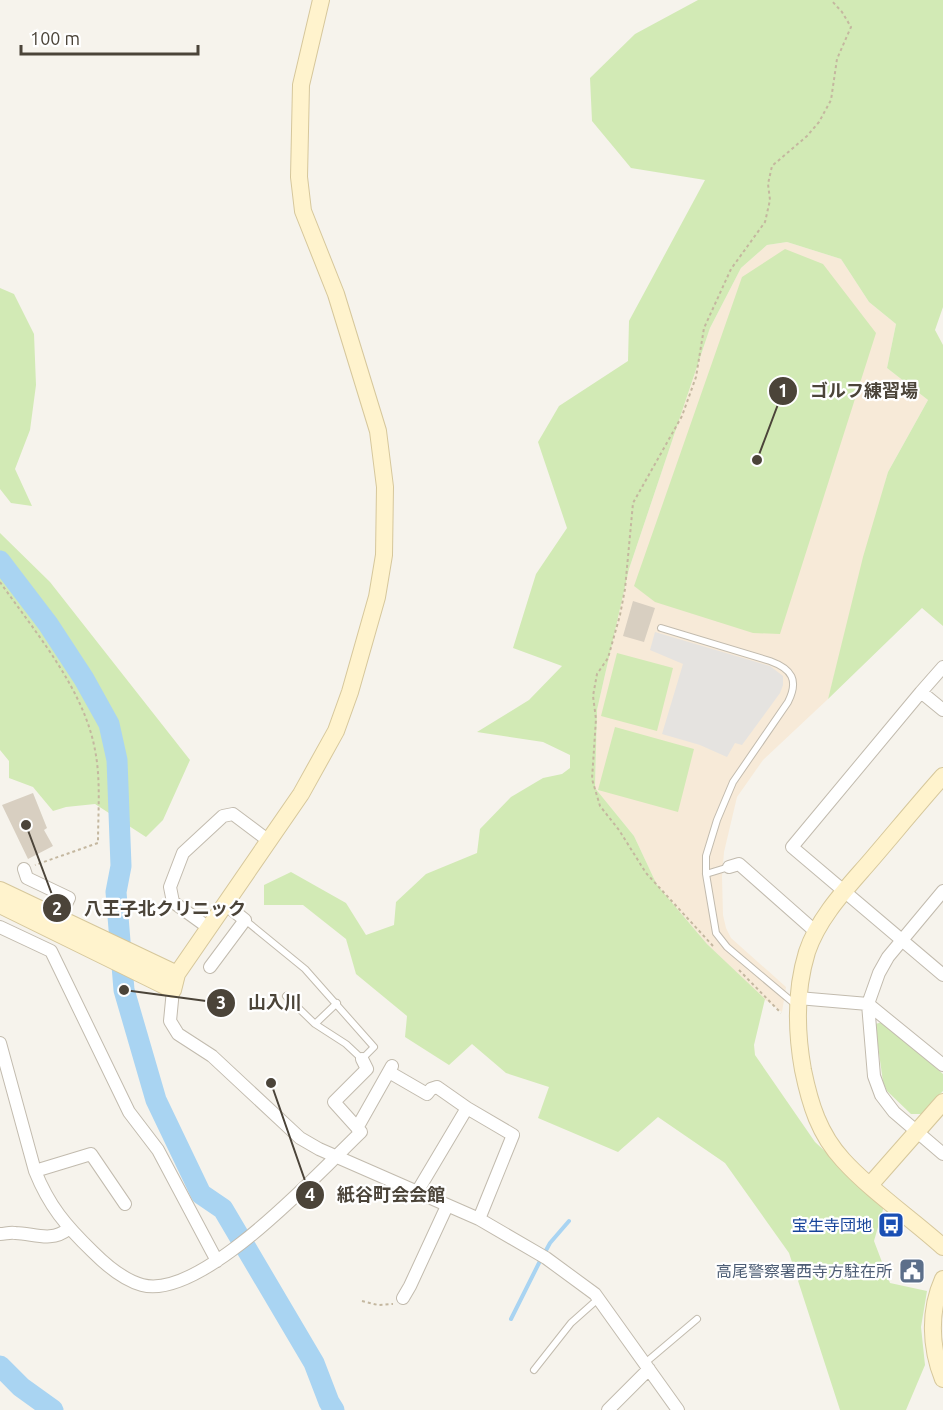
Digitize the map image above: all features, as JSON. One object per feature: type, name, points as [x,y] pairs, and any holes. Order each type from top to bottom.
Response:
[{"type":"street","points":[[321,0],[302,85],[299,177],[303,211],[336,294],[378,431],[385,487],[384,555],[377,597],[350,692],[336,731],[301,794],[225,904],[175,982],[170,1021],[178,1034],[212,1056],[300,1138],[319,1149],[479,1219],[546,1258],[595,1294],[678,1410]]},
{"type":"street","points":[[943,667],[792,848],[943,975]]},
{"type":"street","points":[[921,693],[943,710]]},
{"type":"street","points":[[943,776],[844,892],[816,932],[807,951],[798,1002],[802,1061],[813,1112],[824,1136],[843,1160],[943,1247]]},
{"type":"street","points":[[209,928],[173,902],[170,887],[183,854],[223,816],[233,814],[269,841]]},
{"type":"street","points":[[729,867],[739,864],[816,932]]},
{"type":"street","points":[[24,869],[27,878],[69,898],[59,919]]},
{"type":"street","points":[[0,890],[59,919],[153,981],[175,982]]},
{"type":"street","points":[[943,891],[888,957],[879,973],[868,1004],[874,1076],[881,1095],[894,1112],[943,1154]]},
{"type":"street","points":[[210,967],[245,920],[225,904]]},
{"type":"street","points":[[0,905],[105,948],[153,963],[175,982]]},
{"type":"street","points":[[0,927],[51,951],[129,1112],[158,1150],[219,1259]]},
{"type":"street","points":[[798,1002],[868,1004],[943,1065]]},
{"type":"street","points":[[0,1043],[35,1171],[55,1212],[68,1229],[98,1258],[123,1276],[142,1285],[166,1285],[219,1259],[254,1235],[361,1132],[334,1102],[367,1069],[362,1059]]},
{"type":"street","points":[[357,1128],[390,1069],[427,1094],[431,1089],[437,1087],[514,1137],[479,1219]]},
{"type":"street","points":[[870,1185],[943,1102]]},
{"type":"street","points":[[417,1192],[467,1108]]},
{"type":"street","points":[[35,1171],[92,1154],[125,1204]]},
{"type":"street","points":[[403,1298],[447,1206]]},
{"type":"street","points":[[0,1234],[16,1232],[38,1237],[63,1233],[68,1229]]},
{"type":"street","points":[[943,1279],[936,1300],[933,1329],[936,1359],[943,1379]]},
{"type":"street","points":[[611,1409],[647,1366]]},
{"type":"lane","points":[[661,628],[782,665],[794,680],[795,690],[788,702],[733,782],[717,820],[706,856],[706,874],[716,933],[727,947],[798,1002]]},
{"type":"lane","points":[[706,874],[729,867]]},
{"type":"lane","points":[[245,920],[305,969],[374,1047],[362,1059],[346,1044],[315,1024],[286,996]]},
{"type":"lane","points":[[315,1024],[337,1004]]},
{"type":"lane","points":[[534,1370],[571,1323],[598,1299]]},
{"type":"lane","points":[[647,1366],[697,1319]]},
{"type":"path","points":[[720,952],[646,873],[619,830],[600,806],[592,779],[596,719],[593,696],[597,674],[608,658],[620,615],[625,589],[633,503],[647,474],[682,416],[696,377],[704,328],[731,269],[765,222],[770,200],[768,184],[772,166],[807,136],[819,122],[831,100],[837,58],[851,27],[831,0]]},
{"type":"path","points":[[0,582],[55,661],[84,716],[95,750],[98,843],[24,869]]},
{"type":"path","points":[[733,964],[781,1013]]},
{"type":"path","points":[[362,1301],[385,1305],[395,1304],[403,1298]]},
{"type":"shaded area","points":[[787,242],[841,259],[869,302],[896,324],[887,368],[928,400],[888,472],[828,699],[763,760],[737,797],[724,852],[723,915],[731,938],[786,987],[782,1012],[764,999],[707,944],[657,885],[634,836],[595,788],[597,710],[629,569],[710,328],[741,268],[767,245]]},
{"type":"shaded area","points":[[655,632],[770,666],[783,676],[780,693],[742,745],[735,743],[727,757],[700,745],[662,734],[683,664],[650,650]]},
{"type":"green space","points":[[698,0],[943,0],[943,307],[935,330],[943,345],[943,626],[922,608],[828,699],[863,557],[888,472],[928,400],[887,368],[896,324],[869,302],[841,259],[787,242],[767,245],[741,268],[710,328],[629,569],[597,710],[595,788],[634,836],[657,885],[707,944],[765,999],[754,1045],[755,1055],[815,1142],[884,1206],[874,1241],[890,1283],[927,1291],[921,1327],[925,1365],[906,1410],[840,1410],[789,1253],[725,1163],[658,1117],[618,1152],[538,1118],[549,1087],[506,1073],[472,1044],[449,1065],[405,1037],[407,1016],[356,974],[346,939],[303,905],[264,905],[264,885],[291,872],[346,903],[366,935],[394,925],[396,902],[426,874],[477,853],[480,829],[511,797],[543,778],[562,774],[570,768],[570,755],[543,742],[477,732],[529,700],[562,666],[513,648],[536,574],[567,528],[538,442],[559,406],[628,361],[629,321],[705,180],[631,168],[592,121],[590,78],[635,34]]},
{"type":"green space","points":[[785,249],[823,264],[876,333],[780,634],[753,633],[655,602],[634,586],[742,277]]},
{"type":"green space","points":[[0,288],[14,294],[34,334],[36,385],[30,430],[15,469],[32,506],[11,503],[0,489]]},
{"type":"green space","points":[[0,533],[50,582],[190,760],[163,820],[146,837],[95,804],[66,807],[53,811],[33,787],[9,778],[9,761],[0,750]]},
{"type":"green space","points":[[617,653],[673,668],[657,731],[601,716]]},
{"type":"green space","points":[[615,727],[694,749],[678,812],[598,790]]},
{"type":"green space","points":[[883,1022],[943,1074],[943,1091],[921,1114],[911,1114],[887,1091],[883,1082],[875,1024]]},
{"type":"building","points":[[633,601],[655,608],[644,642],[623,636]]},
{"type":"building","points":[[33,793],[47,828],[44,830],[53,846],[28,859],[2,805]]},
{"type":"building","name":"高尾警察署西寺方駐在所","points":[[922,1261],[925,1272],[903,1280],[900,1270]]},
{"type":"waterway","points":[[0,561],[48,624],[84,679],[109,724],[117,760],[121,866],[116,892],[124,990],[156,1100],[201,1194],[223,1209],[314,1363],[334,1410]]},
{"type":"waterway","points":[[544,1254],[550,1243],[569,1221]]},
{"type":"waterway","points":[[511,1319],[540,1261]]},
{"type":"waterway","points":[[0,1366],[21,1387],[53,1410]]},
{"type":"place","name":"ゴルフ練習場","points":[[757,460]]},
{"type":"place","name":"八王子北クリニック","points":[[26,825]]},
{"type":"place","name":"山入川","points":[[124,990]]},
{"type":"place","name":"紙谷町会会館","points":[[271,1083]]},
{"type":"place","name":"宝生寺団地","points":[[891,1225]]},
{"type":"place","name":"高尾警察署西寺方駐在所","points":[[912,1271]]}]
